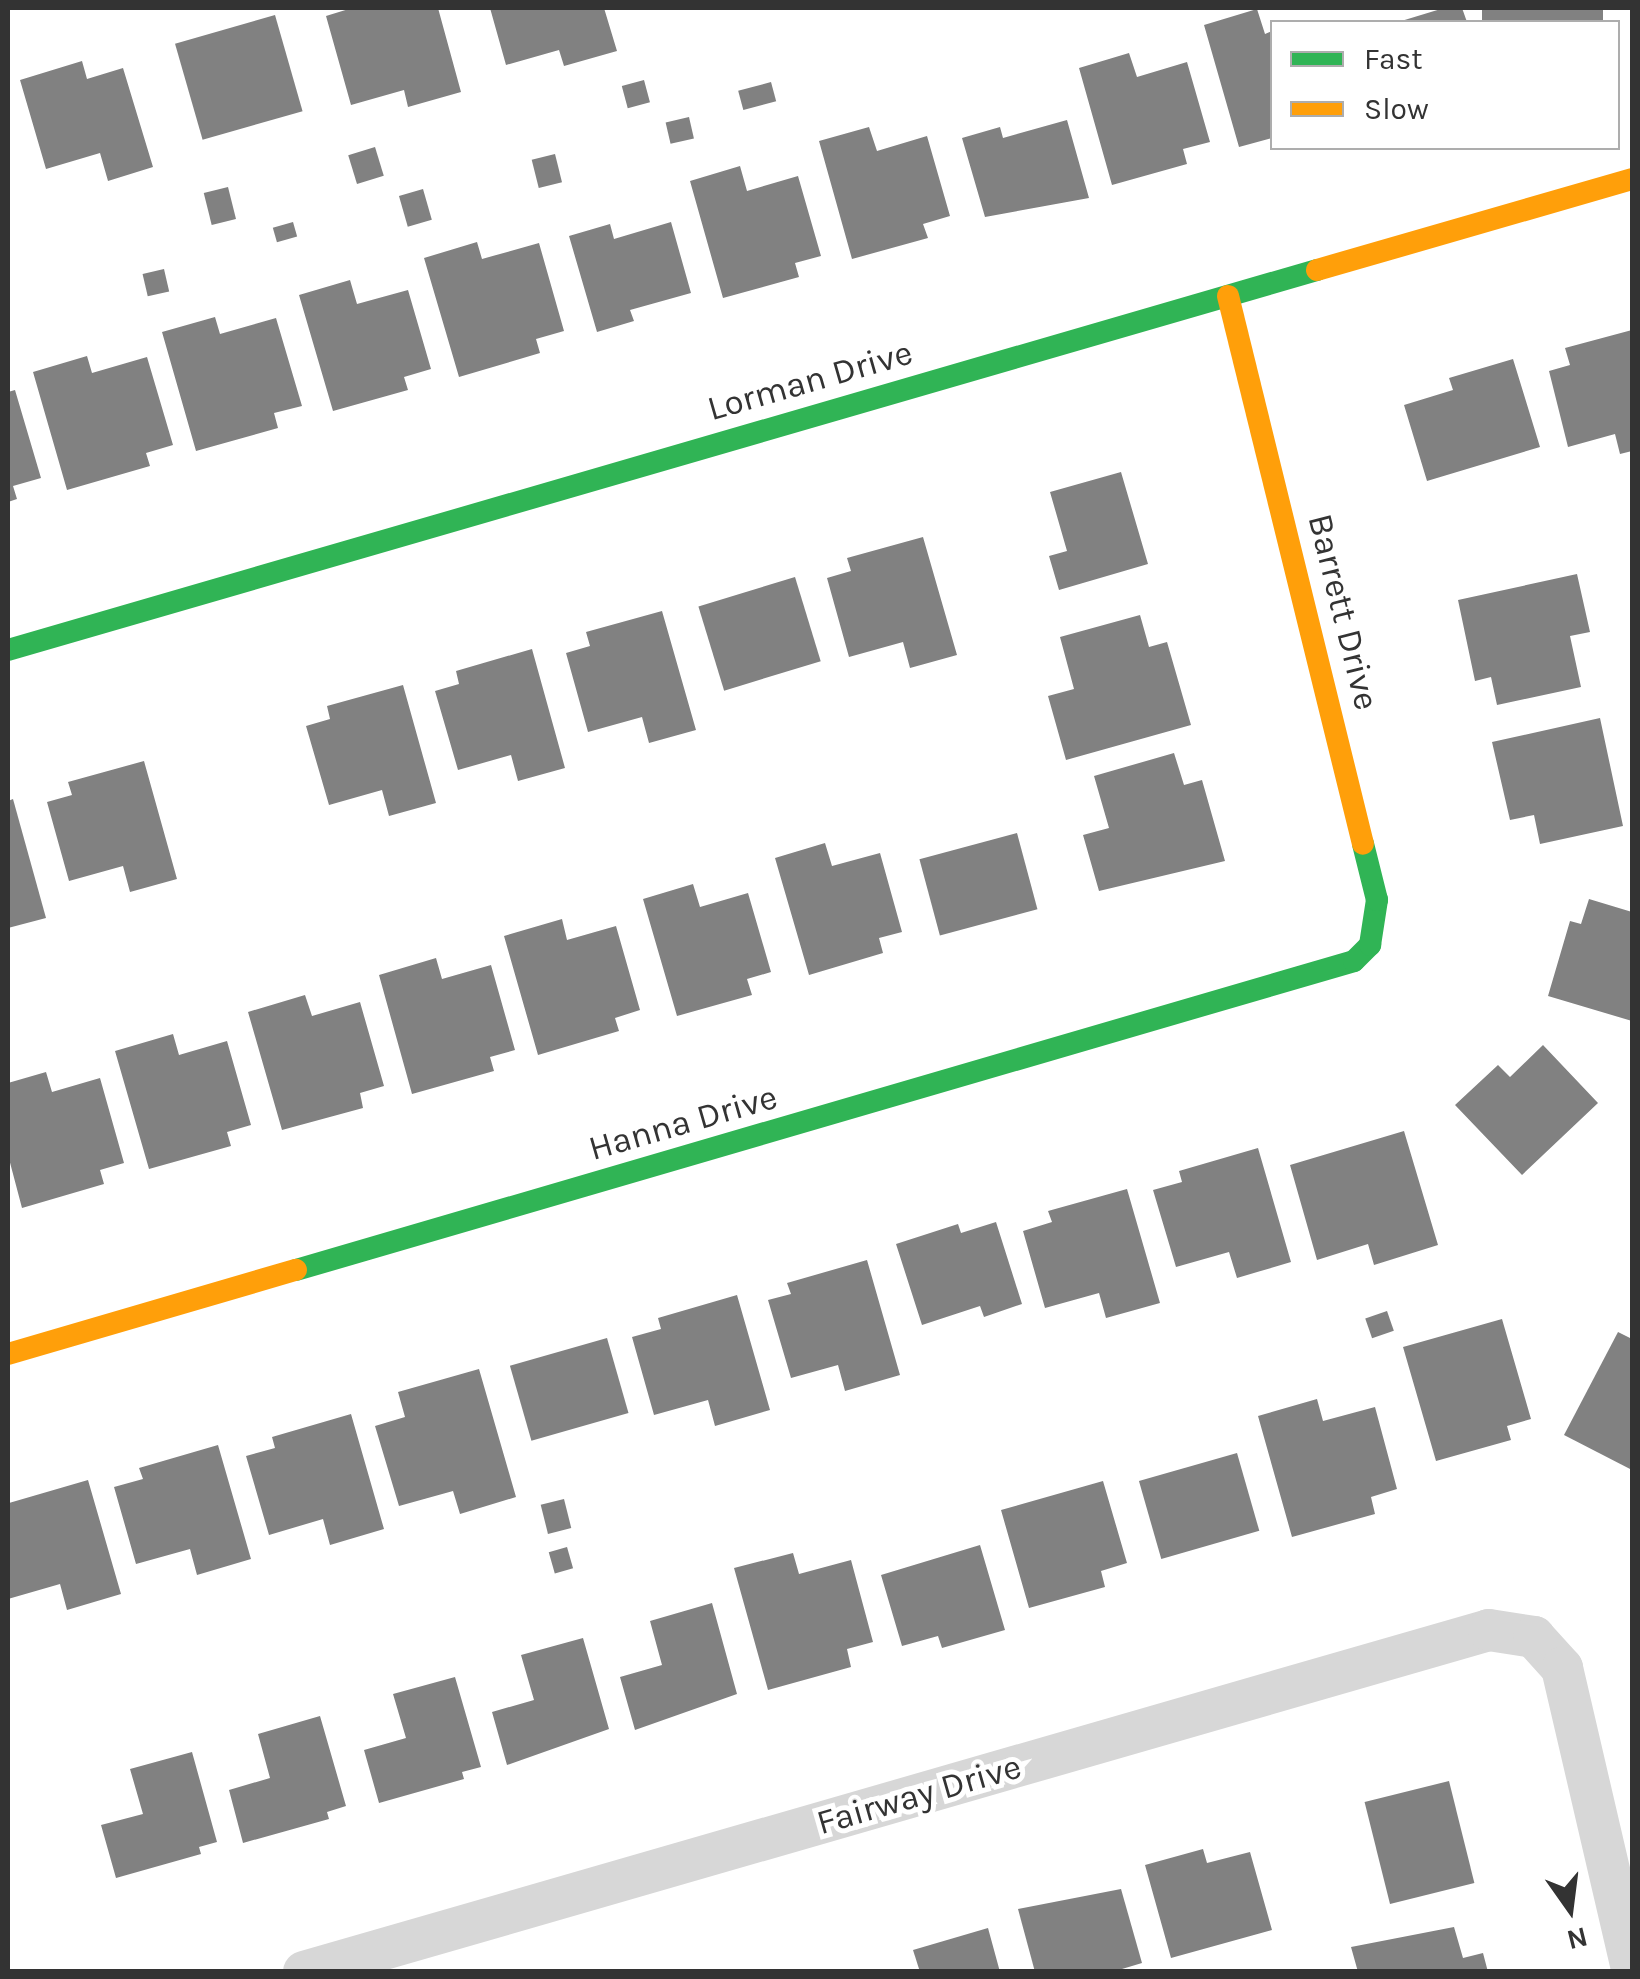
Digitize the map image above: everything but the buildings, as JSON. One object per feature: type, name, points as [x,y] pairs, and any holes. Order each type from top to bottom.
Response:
[{"type":"street","name":"Lorman Drive","points":[[8,650],[1632,179]]},
{"type":"street","name":"Barrett Drive","points":[[1228,296],[1377,900],[1370,946]]},
{"type":"street","name":"Hanna Drive","points":[[8,1354],[1336,972],[1370,946]]},
{"type":"street","name":"Fairway Drive","points":[[304,1972],[1489,1630],[1534,1637],[1562,1668],[1632,1969]]},
{"type":"traffic: fast","points":[[8,650],[1317,270]]},
{"type":"traffic: fast","points":[[296,1270],[1354,961],[1370,945],[1377,900],[1363,844]]},
{"type":"traffic: slow","points":[[1317,270],[1632,179]]},
{"type":"traffic: slow","points":[[1228,296],[1363,844]]},
{"type":"traffic: slow","points":[[8,1354],[296,1270]]}]
